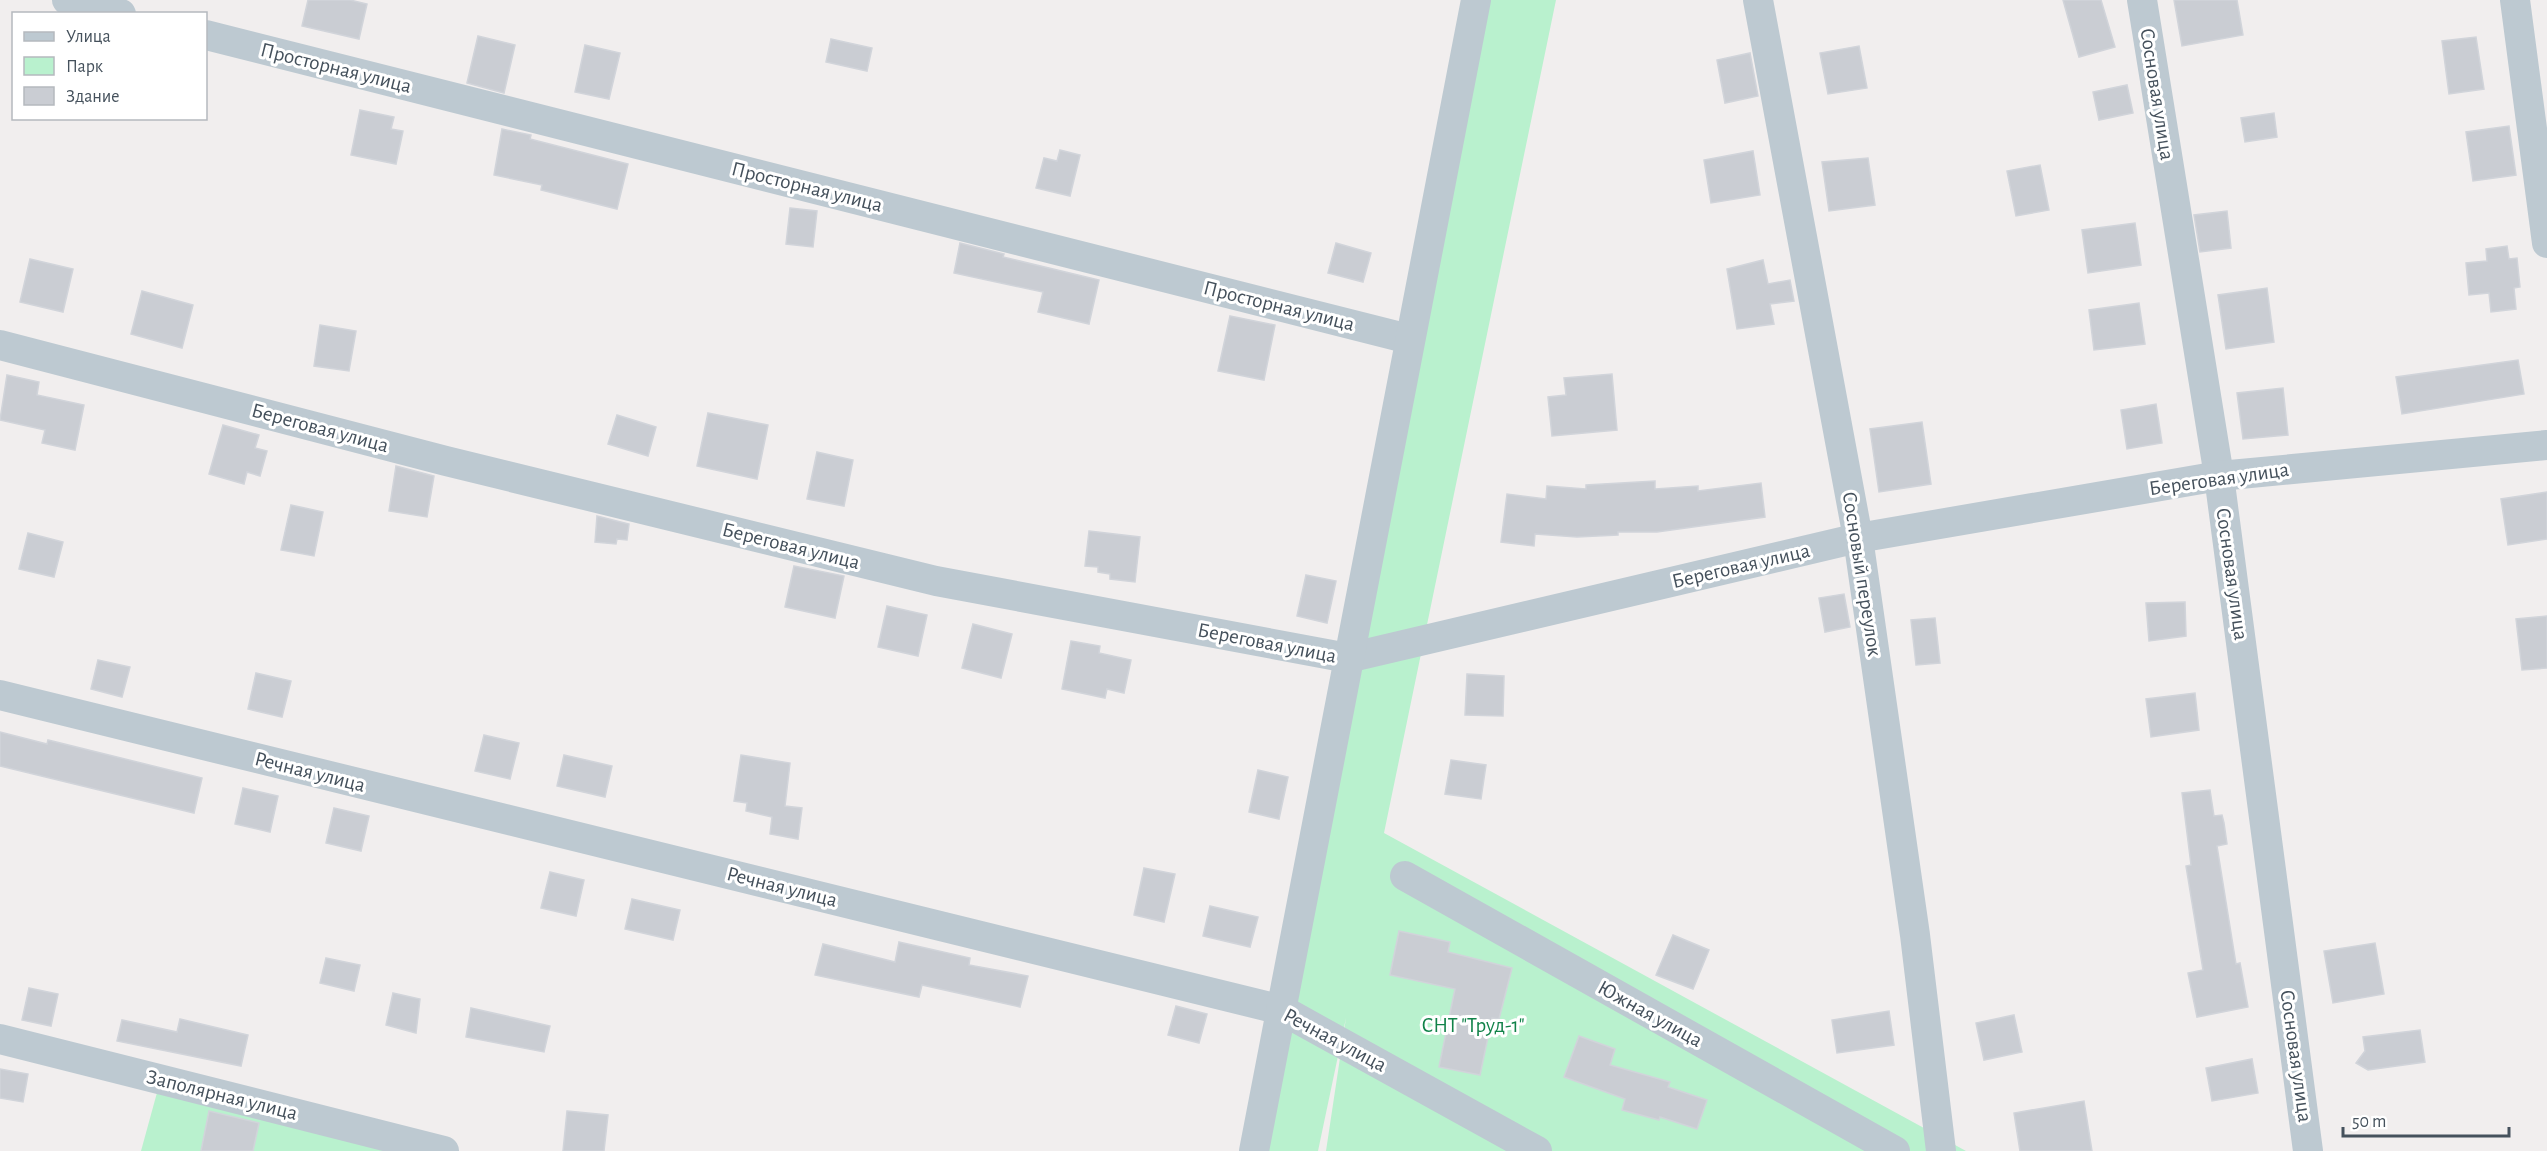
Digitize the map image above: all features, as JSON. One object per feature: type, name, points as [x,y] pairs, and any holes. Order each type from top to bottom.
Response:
[{"type":"street","points":[[67,0],[113,12]]},
{"type":"street","points":[[1254,1151],[1476,0]]},
{"type":"street","name":"Сосновый переулок","points":[[1758,0],[1858,538],[1915,935],[1941,1151]]},
{"type":"street","name":"Сосновая улица","points":[[2142,0],[2219,476],[2308,1151]]},
{"type":"street","points":[[2515,0],[2547,243]]},
{"type":"street","name":"Просторная улица","points":[[207,35],[1409,339]]},
{"type":"street","name":"Береговая улица","points":[[0,345],[446,461],[936,581],[1348,658],[1858,538],[2219,476],[2547,445]]},
{"type":"street","name":"Речная улица","points":[[0,695],[1282,1010],[1536,1151]]},
{"type":"street","name":"Южная улица","points":[[1405,876],[1895,1151]]},
{"type":"street","name":"Заполярная улица","points":[[0,1039],[444,1151]]},
{"type":"green space","name":"СНТ \"Труд-1\"","points":[[1480,0],[1556,0],[1384,833],[1966,1151],[1326,1151],[1346,1018],[1318,1151],[1265,1151]]},
{"type":"green space","points":[[158,1089],[391,1151],[141,1151]]},
{"type":"building","points":[[308,0],[350,0],[367,4],[359,39],[302,26]]},
{"type":"building","points":[[2063,0],[2101,0],[2115,47],[2079,57]]},
{"type":"building","points":[[2174,0],[2237,0],[2243,35],[2182,46]]},
{"type":"building","points":[[478,36],[515,45],[504,93],[467,83]]},
{"type":"building","points":[[2476,37],[2484,89],[2449,94],[2442,41]]},
{"type":"building","points":[[831,39],[872,48],[867,71],[826,62]]},
{"type":"building","points":[[585,45],[620,53],[609,99],[575,92]]},
{"type":"building","points":[[1859,46],[1867,88],[1828,94],[1820,53]]},
{"type":"building","points":[[1750,53],[1758,96],[1725,103],[1717,60]]},
{"type":"building","points":[[2127,85],[2133,113],[2099,120],[2093,92]]},
{"type":"building","points":[[360,110],[394,117],[391,129],[403,131],[396,164],[351,155]]},
{"type":"building","points":[[2274,113],[2277,137],[2245,142],[2241,118]]},
{"type":"building","points":[[2509,126],[2516,175],[2473,181],[2466,132]]},
{"type":"building","points":[[502,129],[531,135],[530,139],[628,164],[617,209],[541,190],[542,185],[494,175]]},
{"type":"building","points":[[1060,150],[1080,155],[1070,196],[1036,188],[1044,158],[1057,161]]},
{"type":"building","points":[[1753,151],[1760,195],[1711,203],[1704,160]]},
{"type":"building","points":[[1868,158],[1875,205],[1829,211],[1822,162]]},
{"type":"building","points":[[2040,165],[2049,210],[2016,216],[2007,171]]},
{"type":"building","points":[[790,208],[817,211],[813,247],[786,244]]},
{"type":"building","points":[[2227,211],[2231,248],[2200,252],[2194,215]]},
{"type":"building","points":[[2135,223],[2141,265],[2088,273],[2082,230]]},
{"type":"building","points":[[960,243],[1004,254],[1003,257],[1099,280],[1089,324],[1038,312],[1043,292],[954,273]]},
{"type":"building","points":[[1336,243],[1371,253],[1363,282],[1328,273]]},
{"type":"building","points":[[2507,246],[2509,259],[2517,258],[2520,287],[2514,288],[2516,309],[2491,312],[2489,293],[2469,295],[2466,263],[2487,261],[2486,249]]},
{"type":"building","points":[[30,259],[73,269],[63,312],[20,302]]},
{"type":"building","points":[[1763,260],[1768,284],[1790,280],[1794,301],[1770,304],[1774,324],[1737,329],[1727,269]]},
{"type":"building","points":[[2267,288],[2274,342],[2226,349],[2218,295]]},
{"type":"building","points":[[142,291],[193,305],[182,348],[131,334]]},
{"type":"building","points":[[2139,303],[2145,344],[2094,350],[2089,310]]},
{"type":"building","points":[[1230,316],[1275,325],[1264,380],[1218,371]]},
{"type":"building","points":[[320,325],[356,331],[349,371],[314,366]]},
{"type":"building","points":[[2518,360],[2524,394],[2402,414],[2396,377]]},
{"type":"building","points":[[1612,374],[1617,430],[1552,436],[1548,397],[1566,395],[1564,378]]},
{"type":"building","points":[[7,375],[39,382],[37,395],[84,405],[75,450],[42,443],[45,430],[0,420]]},
{"type":"building","points":[[2283,388],[2288,435],[2243,439],[2237,393]]},
{"type":"building","points":[[2156,404],[2162,443],[2127,449],[2121,410]]},
{"type":"building","points":[[708,413],[768,425],[757,479],[697,466]]},
{"type":"building","points":[[617,415],[656,427],[648,456],[608,444]]},
{"type":"building","points":[[1922,422],[1931,484],[1879,492],[1870,429]]},
{"type":"building","points":[[223,425],[259,435],[255,448],[267,451],[260,476],[247,472],[244,484],[209,474]]},
{"type":"building","points":[[817,452],[853,460],[844,506],[807,499]]},
{"type":"building","points":[[396,466],[434,476],[427,517],[389,511]]},
{"type":"building","points":[[1655,481],[1655,489],[1698,486],[1698,491],[1761,483],[1765,517],[1657,532],[1618,532],[1618,535],[1577,537],[1535,534],[1534,546],[1501,542],[1507,494],[1546,499],[1547,486],[1586,489],[1586,485]]},
{"type":"building","points":[[2547,492],[2547,539],[2508,545],[2501,499]]},
{"type":"building","points":[[291,505],[323,512],[314,556],[281,550]]},
{"type":"building","points":[[597,516],[629,524],[627,540],[617,539],[616,544],[595,542]]},
{"type":"building","points":[[1089,531],[1140,537],[1135,582],[1110,579],[1110,574],[1098,572],[1098,567],[1085,566]]},
{"type":"building","points":[[28,533],[63,542],[54,577],[19,569]]},
{"type":"building","points":[[794,566],[844,576],[835,618],[785,607]]},
{"type":"building","points":[[1306,575],[1336,581],[1327,623],[1297,616]]},
{"type":"building","points":[[1844,594],[1850,627],[1825,632],[1819,598]]},
{"type":"building","points":[[2185,602],[2186,636],[2149,641],[2146,603]]},
{"type":"building","points":[[887,606],[927,615],[918,656],[878,647]]},
{"type":"building","points":[[2547,616],[2547,668],[2522,670],[2516,619]]},
{"type":"building","points":[[1935,618],[1940,663],[1916,665],[1911,620]]},
{"type":"building","points":[[973,624],[1012,634],[1001,678],[962,668]]},
{"type":"building","points":[[1071,641],[1100,646],[1099,653],[1131,660],[1124,693],[1107,689],[1105,698],[1062,689]]},
{"type":"building","points":[[98,660],[130,667],[122,697],[91,689]]},
{"type":"building","points":[[256,673],[291,681],[282,717],[248,709]]},
{"type":"building","points":[[1467,674],[1504,676],[1503,716],[1465,715]]},
{"type":"building","points":[[2195,693],[2199,730],[2151,737],[2146,699]]},
{"type":"building","points":[[0,732],[47,744],[48,740],[202,778],[194,813],[0,766]]},
{"type":"building","points":[[484,735],[519,743],[510,779],[475,771]]},
{"type":"building","points":[[564,755],[612,766],[605,797],[557,786]]},
{"type":"building","points":[[741,755],[790,763],[785,806],[802,808],[798,839],[770,834],[772,817],[746,811],[747,803],[734,801]]},
{"type":"building","points":[[1451,760],[1486,765],[1481,799],[1445,794]]},
{"type":"building","points":[[1258,770],[1288,777],[1279,819],[1249,812]]},
{"type":"building","points":[[243,788],[278,796],[270,832],[235,824]]},
{"type":"building","points":[[2210,790],[2214,816],[2222,815],[2224,823],[2227,844],[2217,846],[2236,964],[2240,963],[2248,1007],[2197,1017],[2188,973],[2203,970],[2186,866],[2191,865],[2182,793]]},
{"type":"building","points":[[334,808],[369,816],[361,851],[326,843]]},
{"type":"building","points":[[1144,868],[1175,874],[1164,922],[1134,915]]},
{"type":"building","points":[[550,872],[584,880],[576,916],[541,908]]},
{"type":"building","points":[[632,899],[680,910],[673,940],[625,929]]},
{"type":"building","points":[[1210,906],[1258,917],[1250,947],[1203,936]]},
{"type":"building","points":[[1399,931],[1450,942],[1448,952],[1512,968],[1499,1019],[1492,1018],[1480,1075],[1439,1067],[1455,989],[1390,975]]},
{"type":"building","points":[[1673,935],[1709,950],[1693,989],[1656,975]]},
{"type":"building","points":[[899,942],[970,958],[969,965],[1028,976],[1020,1007],[922,985],[919,997],[815,975],[823,944],[895,962]]},
{"type":"building","points":[[2375,943],[2384,994],[2333,1003],[2324,951]]},
{"type":"building","points":[[326,958],[360,965],[354,991],[320,983]]},
{"type":"building","points":[[29,988],[58,994],[51,1026],[22,1020]]},
{"type":"building","points":[[393,993],[420,999],[416,1033],[386,1025]]},
{"type":"building","points":[[1176,1006],[1207,1014],[1199,1043],[1168,1035]]},
{"type":"building","points":[[471,1008],[550,1026],[544,1052],[466,1037]]},
{"type":"building","points":[[1889,1011],[1894,1045],[1837,1053],[1832,1020]]},
{"type":"building","points":[[2014,1015],[2022,1052],[1984,1060],[1976,1023]]},
{"type":"building","points":[[180,1019],[248,1035],[241,1066],[117,1041],[122,1020],[177,1032]]},
{"type":"building","points":[[2420,1030],[2425,1062],[2368,1070],[2356,1063],[2365,1051],[2363,1037]]},
{"type":"building","points":[[1579,1036],[1615,1049],[1610,1065],[1670,1082],[1668,1087],[1707,1100],[1697,1129],[1660,1117],[1659,1120],[1622,1110],[1625,1099],[1564,1077]]},
{"type":"building","points":[[2252,1059],[2258,1093],[2212,1101],[2206,1068]]},
{"type":"building","points":[[0,1069],[28,1074],[23,1102],[0,1098]]},
{"type":"building","points":[[2084,1101],[2092,1151],[2020,1151],[2014,1113]]},
{"type":"building","points":[[209,1111],[259,1123],[253,1151],[201,1151]]},
{"type":"building","points":[[567,1111],[608,1115],[604,1151],[563,1151]]}]
